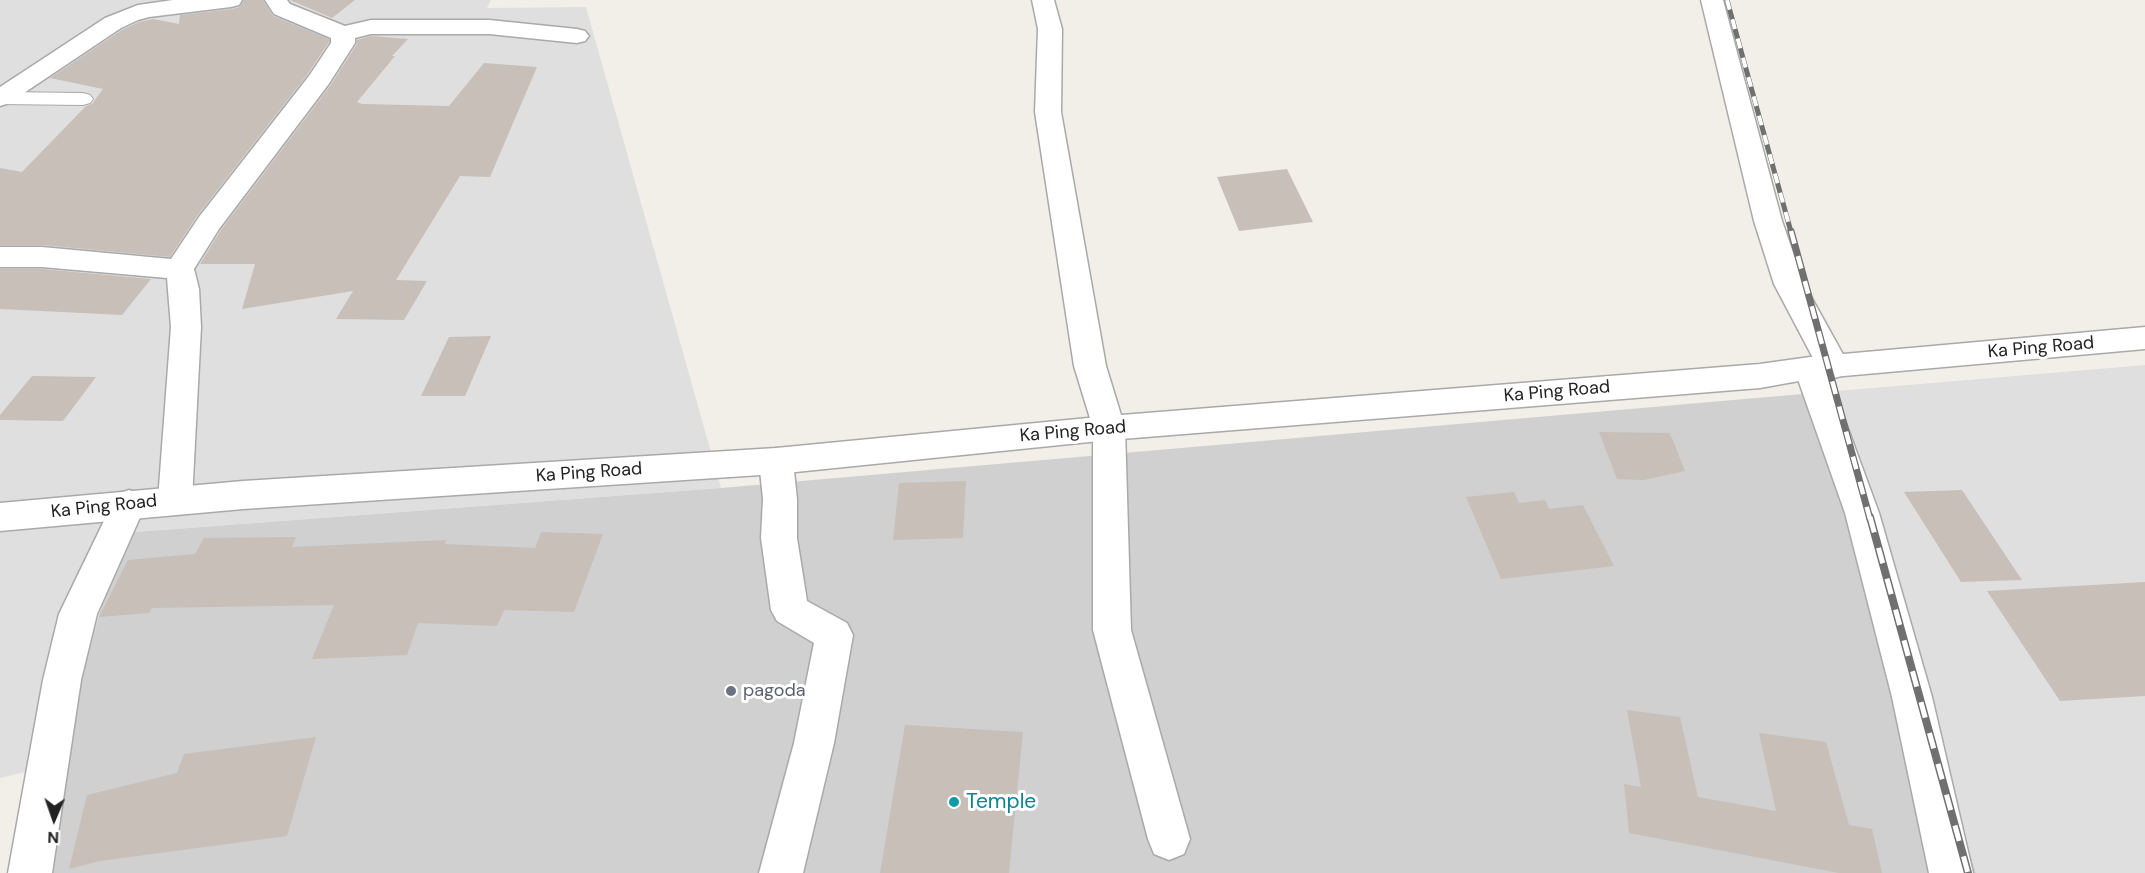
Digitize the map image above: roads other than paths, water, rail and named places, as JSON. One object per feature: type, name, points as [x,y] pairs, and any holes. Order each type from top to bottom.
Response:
[{"type":"street","points":[[2,95],[113,23],[130,15],[146,10],[231,0]]},
{"type":"street","points":[[276,0],[282,9],[343,33],[371,27],[478,26],[576,36]]},
{"type":"street","points":[[1043,0],[1050,29],[1048,112],[1090,366],[1109,428],[1112,630],[1169,839]]},
{"type":"street","points":[[1713,0],[1768,221],[1789,284],[1822,368],[1862,513],[1912,697],[1951,873]]},
{"type":"street","points":[[175,500],[186,327],[184,289],[179,269],[209,223],[319,80],[343,43],[343,33]]},
{"type":"street","points":[[0,257],[42,257],[179,269]]},
{"type":"street","name":"Ka Ping Road","points":[[0,516],[175,500],[776,461],[1109,428],[1760,376],[1822,368],[2145,338]]},
{"type":"street","points":[[776,461],[780,499],[779,538],[790,610],[834,635],[813,743],[781,873]]},
{"type":"street","points":[[30,873],[62,680],[78,614],[129,504]]},
{"type":"lane","points":[[2,95],[83,99]]},
{"type":"railway","points":[[1727,0],[1791,232]]},
{"type":"railway","points":[[1791,231],[1870,519]]},
{"type":"railway","points":[[1870,517],[1968,873]]},
{"type":"place","name":"pagoda","points":[[731,691]]},
{"type":"place","name":"Temple","points":[[954,802]]}]
